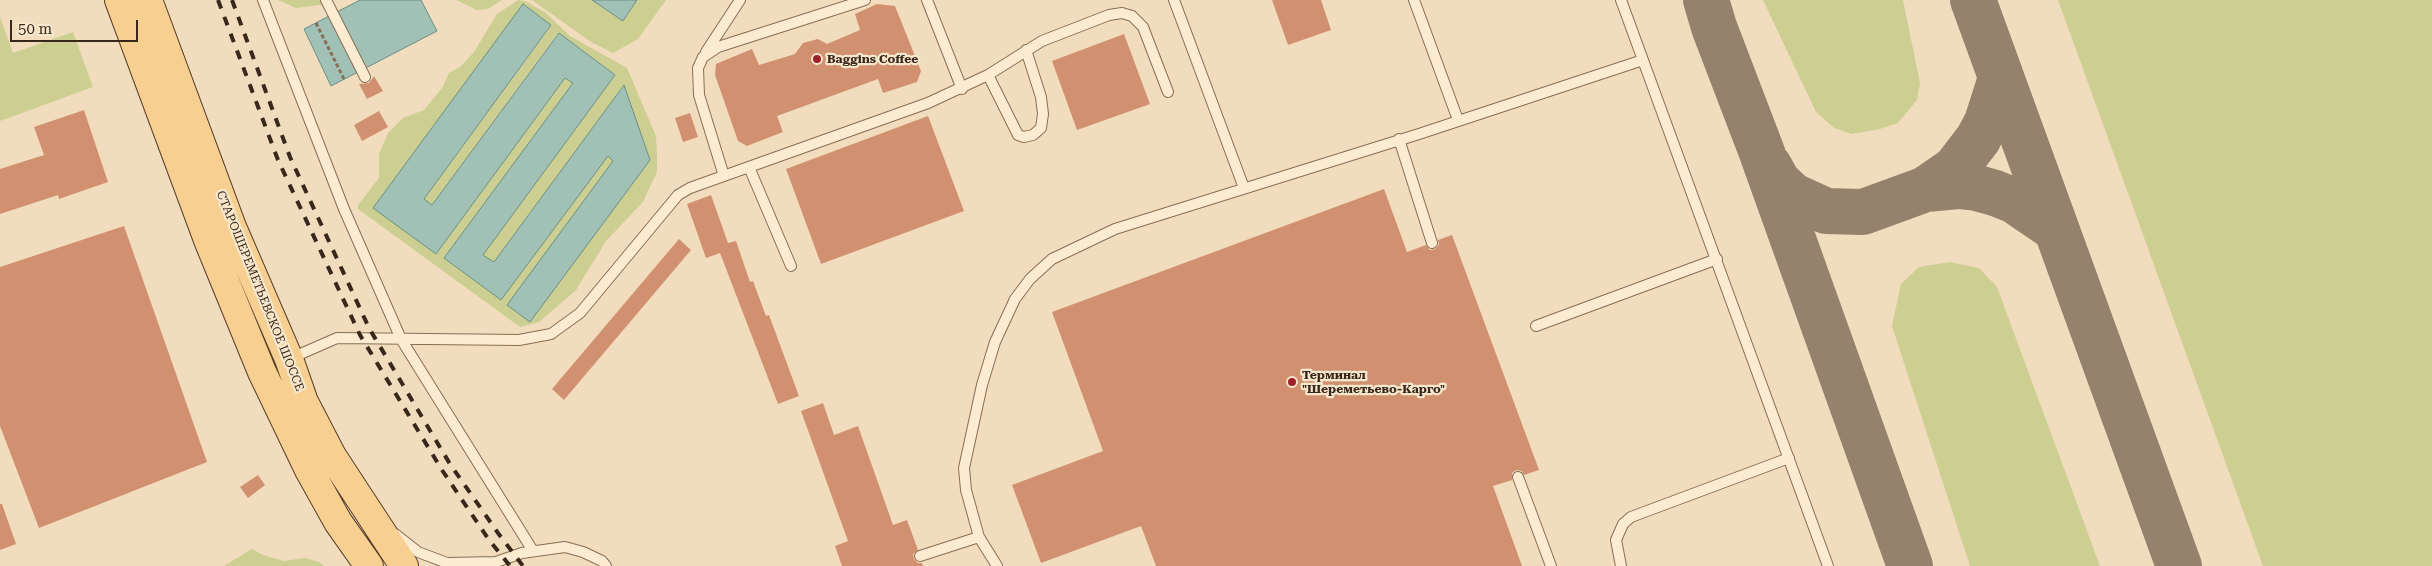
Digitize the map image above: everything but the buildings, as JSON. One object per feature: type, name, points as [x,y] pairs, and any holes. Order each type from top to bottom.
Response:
[{"type":"main road","points":[[120,0],[212,248],[262,372],[309,470],[338,522],[369,566]]},
{"type":"main road","name":"СТАРОШЕРЕМЕТЬЕВСКОЕ ШОССЕ","points":[[148,0],[232,227],[289,359],[308,410],[332,456],[404,566]]},
{"type":"lane","points":[[263,0],[344,209],[401,339],[533,551]]},
{"type":"lane","points":[[326,0],[365,77]]},
{"type":"lane","points":[[724,176],[699,94],[698,68],[703,57],[740,0]]},
{"type":"lane","points":[[703,57],[718,47],[865,0]]},
{"type":"lane","points":[[927,0],[962,89]]},
{"type":"lane","points":[[1174,0],[1244,188]]},
{"type":"lane","points":[[1414,0],[1458,120]]},
{"type":"lane","points":[[1621,0],[1828,566]]},
{"type":"lane","points":[[289,359],[337,338],[519,340],[551,334],[580,313],[678,195],[690,188],[928,103],[962,89],[988,75],[1026,50],[1110,15],[1122,13],[1132,16],[1143,27],[1168,92]]},
{"type":"lane","points":[[988,75],[1018,135],[1024,137],[1033,136],[1041,128],[1043,114],[1041,97],[1026,50]]},
{"type":"lane","points":[[997,566],[979,536],[966,490],[964,468],[982,385],[995,342],[1015,299],[1030,279],[1052,258],[1115,229],[1419,134],[1643,60]]},
{"type":"lane","points":[[1399,139],[1432,243]]},
{"type":"lane","points":[[749,167],[791,266]]},
{"type":"lane","points":[[1536,326],[1717,259]]},
{"type":"lane","points":[[1621,566],[1616,540],[1623,524],[1631,517],[1789,458]]},
{"type":"lane","points":[[1518,477],[1551,566]]},
{"type":"lane","points":[[362,504],[398,537],[418,552],[431,558],[458,564],[495,564],[533,551],[565,547],[583,552],[602,561],[606,566]]},
{"type":"lane","points":[[920,556],[979,536]]},
{"type":"path","points":[[316,23],[344,79]]},
{"type":"green space","points":[[278,0],[329,0],[320,5],[296,8]]},
{"type":"green space","points":[[456,0],[502,0],[488,9],[477,10]]},
{"type":"green space","points":[[518,0],[525,1],[546,13],[570,36],[627,68],[656,136],[657,172],[643,202],[606,241],[576,290],[539,322],[520,327],[358,209],[358,205],[379,178],[379,154],[388,133],[403,118],[424,110],[442,88],[449,73],[460,67],[474,52],[497,14]],"holes":[[[523,5],[551,26],[424,199],[432,205],[558,33],[615,75],[483,254],[494,262],[623,86],[650,160],[614,161],[607,156],[501,300],[444,258],[573,84],[565,78],[436,254],[374,208]]]},
{"type":"green space","points":[[532,0],[592,0],[623,21],[637,0],[666,0],[638,39],[613,53],[591,42]]},
{"type":"green space","points":[[1763,0],[1903,0],[1920,83],[1917,100],[1898,123],[1880,129],[1852,134],[1834,128],[1816,112]]},
{"type":"green space","points":[[2058,0],[2432,0],[2432,566],[2263,566]]},
{"type":"green space","points":[[0,17],[13,53],[73,32],[93,87],[0,121]]},
{"type":"green space","points":[[1950,262],[1979,268],[1997,287],[2100,566],[1970,566],[1892,326],[1901,284],[1919,267]]},
{"type":"green space","points":[[252,549],[263,555],[284,561],[305,558],[319,562],[324,566],[224,566]]},
{"type":"water","points":[[360,0],[421,0],[437,31],[331,86],[304,29]]},
{"type":"water","points":[[592,0],[637,0],[623,21]]},
{"type":"water","points":[[523,4],[551,25],[424,199],[432,205],[559,33],[615,75],[483,255],[494,262],[624,85],[650,160],[530,322],[507,305],[613,161],[608,156],[501,300],[444,258],[573,83],[565,78],[436,254],[373,208]]},
{"type":"taxiway","points":[[1706,0],[1714,27],[1761,150],[1910,566]]},
{"type":"taxiway","points":[[1973,0],[2179,566]]},
{"type":"taxiway","points":[[1769,166],[1778,182],[1793,196],[1826,211],[1863,212],[1926,189],[1955,169],[1978,139],[1987,122],[2001,78]]},
{"type":"taxiway","points":[[1926,189],[1958,186],[1977,188],[1995,193],[2015,201],[2056,229]]},
{"type":"railway","points":[[218,0],[278,160],[360,335],[442,470],[489,540],[510,566]]},
{"type":"railway","points":[[232,0],[290,157],[369,328],[450,464],[523,566]]},
{"type":"place","name":"Baggins Coffee","points":[[817,59]]},
{"type":"place","name":"Терминал \"Шереметьево-Карго\"","points":[[1292,382]]}]
